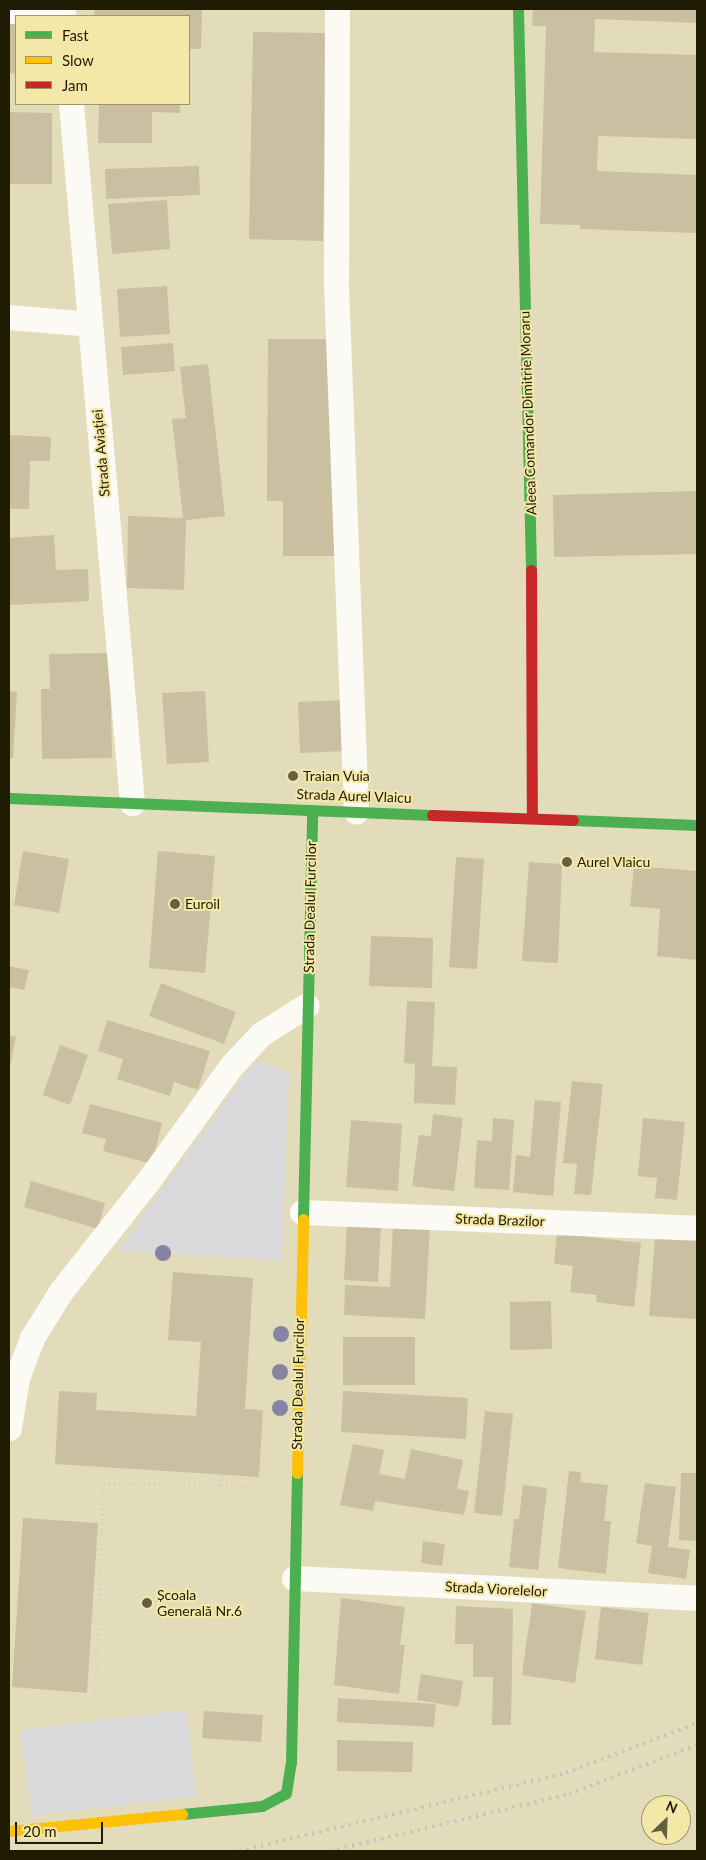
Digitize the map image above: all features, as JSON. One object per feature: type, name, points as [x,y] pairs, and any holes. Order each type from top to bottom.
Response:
[{"type":"street","points":[[337,9],[336,286],[356,812]]},
{"type":"street","name":"Aleea Comandor Dimitrie Moraru","points":[[518,9],[531,481],[532,817]]},
{"type":"street","points":[[9,11],[63,12]]},
{"type":"street","name":"Strada Aviației","points":[[71,105],[132,802]]},
{"type":"street","points":[[9,317],[90,324]]},
{"type":"street","name":"Strada Aurel Vlaicu","points":[[9,798],[532,817],[697,825]]},
{"type":"street","name":"Strada Dealul Furcilor","points":[[9,1831],[262,1806],[286,1793],[291,1762],[312,810]]},
{"type":"street","points":[[9,1428],[17,1378],[32,1338],[61,1291],[148,1181],[232,1064],[261,1034],[307,1005]]},
{"type":"street","name":"Strada Brazilor","points":[[302,1212],[697,1228]]},
{"type":"street","name":"Strada Viorelelor","points":[[294,1578],[697,1598]]},
{"type":"path","points":[[221,1485],[222,1474]]},
{"type":"path","points":[[95,1704],[104,1483],[254,1487]]},
{"type":"shaded area","points":[[255,1061],[289,1072],[282,1261],[118,1250]]},
{"type":"shaded area","points":[[186,1710],[197,1796],[32,1816],[21,1730]]},
{"type":"building","points":[[95,9],[202,9],[201,49],[190,49],[190,15],[94,15]]},
{"type":"building","points":[[533,9],[697,9],[697,23],[595,19],[594,52],[697,55],[697,139],[598,136],[597,171],[697,175],[697,233],[580,229],[580,225],[540,224],[546,26],[532,26]]},
{"type":"building","points":[[9,24],[15,24],[15,74],[9,73]]},
{"type":"building","points":[[253,32],[327,33],[323,241],[249,239]]},
{"type":"building","points":[[99,105],[180,105],[180,113],[152,112],[152,143],[98,143]]},
{"type":"building","points":[[9,112],[52,113],[52,184],[9,184]]},
{"type":"building","points":[[199,166],[200,195],[106,199],[105,169]]},
{"type":"building","points":[[167,200],[170,249],[112,254],[108,204]]},
{"type":"building","points":[[167,286],[170,334],[120,337],[117,289]]},
{"type":"building","points":[[268,339],[335,339],[335,556],[283,556],[283,501],[267,501]]},
{"type":"building","points":[[173,343],[175,371],[123,375],[121,347]]},
{"type":"building","points":[[208,364],[225,516],[186,520],[184,590],[127,588],[128,516],[183,518],[172,419],[186,418],[180,367]]},
{"type":"building","points":[[9,435],[51,437],[50,461],[30,461],[29,509],[9,509]]},
{"type":"building","points":[[697,491],[697,554],[554,557],[553,495]]},
{"type":"building","points":[[54,535],[56,570],[88,569],[89,601],[9,605],[9,538]]},
{"type":"building","points":[[110,653],[112,758],[42,759],[41,689],[50,689],[49,654]]},
{"type":"building","points":[[9,691],[17,692],[13,758],[9,758]]},
{"type":"building","points":[[205,691],[209,762],[167,764],[162,693]]},
{"type":"building","points":[[346,700],[348,751],[300,753],[298,702]]},
{"type":"building","points":[[23,851],[69,859],[59,913],[14,905]]},
{"type":"building","points":[[158,851],[215,856],[205,973],[149,968]]},
{"type":"building","points":[[456,857],[484,859],[477,969],[449,967]]},
{"type":"building","points":[[529,862],[562,864],[558,963],[522,961]]},
{"type":"building","points":[[634,866],[697,871],[697,960],[657,956],[660,909],[630,906]]},
{"type":"building","points":[[371,936],[433,938],[432,988],[369,986]]},
{"type":"building","points":[[9,966],[29,970],[24,990],[9,987]]},
{"type":"building","points":[[161,983],[236,1012],[224,1044],[149,1016]]},
{"type":"building","points":[[407,1001],[435,1002],[432,1066],[457,1067],[455,1105],[414,1103],[415,1064],[404,1063]]},
{"type":"building","points":[[107,1020],[210,1051],[198,1090],[174,1082],[170,1096],[117,1079],[123,1059],[98,1051]]},
{"type":"building","points":[[9,1035],[16,1037],[10,1066],[9,1066]]},
{"type":"building","points":[[60,1045],[88,1055],[70,1105],[43,1095]]},
{"type":"building","points":[[572,1081],[603,1084],[591,1195],[574,1194],[577,1164],[563,1163]]},
{"type":"building","points":[[535,1100],[561,1102],[553,1196],[513,1192],[516,1155],[530,1157]]},
{"type":"building","points":[[90,1104],[162,1123],[152,1164],[103,1151],[106,1139],[82,1133]]},
{"type":"building","points":[[433,1114],[463,1118],[454,1191],[412,1186],[419,1135],[431,1136]]},
{"type":"building","points":[[493,1118],[514,1120],[509,1190],[474,1188],[477,1140],[492,1141]]},
{"type":"building","points":[[643,1118],[685,1122],[677,1200],[655,1198],[657,1178],[638,1176]]},
{"type":"building","points":[[351,1120],[402,1124],[398,1191],[346,1187]]},
{"type":"building","points":[[31,1181],[105,1203],[98,1229],[24,1207]]},
{"type":"building","points":[[347,1224],[381,1226],[378,1282],[344,1280]]},
{"type":"building","points":[[393,1224],[430,1226],[425,1319],[344,1315],[345,1285],[390,1287]]},
{"type":"building","points":[[557,1233],[641,1243],[634,1307],[596,1302],[597,1295],[570,1292],[573,1266],[554,1264]]},
{"type":"building","points":[[655,1237],[697,1240],[697,1319],[649,1316]]},
{"type":"building","points":[[173,1272],[253,1278],[245,1409],[263,1410],[259,1477],[55,1464],[59,1391],[97,1393],[96,1410],[196,1416],[201,1342],[168,1340]]},
{"type":"building","points":[[551,1301],[552,1349],[510,1350],[510,1302]]},
{"type":"building","points":[[343,1337],[415,1337],[415,1385],[343,1385]]},
{"type":"building","points":[[343,1391],[468,1398],[466,1439],[341,1432]]},
{"type":"building","points":[[485,1411],[513,1414],[502,1516],[474,1513]]},
{"type":"building","points":[[353,1444],[384,1450],[379,1474],[405,1479],[411,1449],[463,1460],[457,1489],[469,1491],[464,1515],[375,1501],[373,1511],[340,1505]]},
{"type":"building","points":[[569,1471],[581,1472],[580,1482],[608,1485],[604,1521],[611,1521],[606,1574],[558,1568]]},
{"type":"building","points":[[681,1473],[697,1473],[697,1541],[679,1540]]},
{"type":"building","points":[[645,1483],[676,1487],[668,1547],[690,1550],[686,1579],[648,1573],[652,1546],[636,1543]]},
{"type":"building","points":[[523,1485],[547,1488],[538,1570],[509,1567],[514,1519],[519,1519]]},
{"type":"building","points":[[23,1518],[98,1523],[87,1693],[12,1687]]},
{"type":"building","points":[[423,1541],[445,1544],[442,1566],[421,1563]]},
{"type":"building","points":[[341,1598],[405,1607],[400,1645],[405,1645],[399,1694],[334,1685]]},
{"type":"building","points":[[532,1603],[586,1611],[575,1683],[522,1675]]},
{"type":"building","points":[[456,1606],[513,1609],[511,1725],[492,1725],[493,1677],[473,1677],[473,1644],[455,1644]]},
{"type":"building","points":[[601,1607],[649,1613],[642,1665],[595,1659]]},
{"type":"building","points":[[421,1674],[463,1681],[459,1707],[417,1700]]},
{"type":"building","points":[[338,1698],[436,1704],[434,1727],[337,1722]]},
{"type":"building","points":[[204,1711],[263,1715],[261,1742],[202,1738]]},
{"type":"building","points":[[337,1740],[413,1742],[412,1772],[337,1771]]},
{"type":"railway","points":[[239,1851],[566,1773],[697,1723]]},
{"type":"railway","points":[[330,1851],[569,1794],[697,1745]]},
{"type":"traffic: fast","points":[[518,9],[531,570]]},
{"type":"traffic: fast","points":[[9,798],[432,815]]},
{"type":"traffic: fast","points":[[303,1219],[312,810]]},
{"type":"traffic: fast","points":[[573,820],[697,825]]},
{"type":"traffic: fast","points":[[182,1814],[262,1806],[286,1793],[291,1762],[297,1473]]},
{"type":"traffic: slow","points":[[297,1473],[303,1219]]},
{"type":"traffic: slow","points":[[9,1831],[182,1814]]},
{"type":"traffic: jam","points":[[531,570],[532,817]]},
{"type":"traffic: jam","points":[[432,815],[573,820]]},
{"type":"place","name":"Traian Vuia","points":[[293,776]]},
{"type":"place","name":"Aurel Vlaicu","points":[[567,862]]},
{"type":"place","name":"Euroil","points":[[175,904]]},
{"type":"place","name":"Școala Generală Nr.6","points":[[147,1603]]}]
